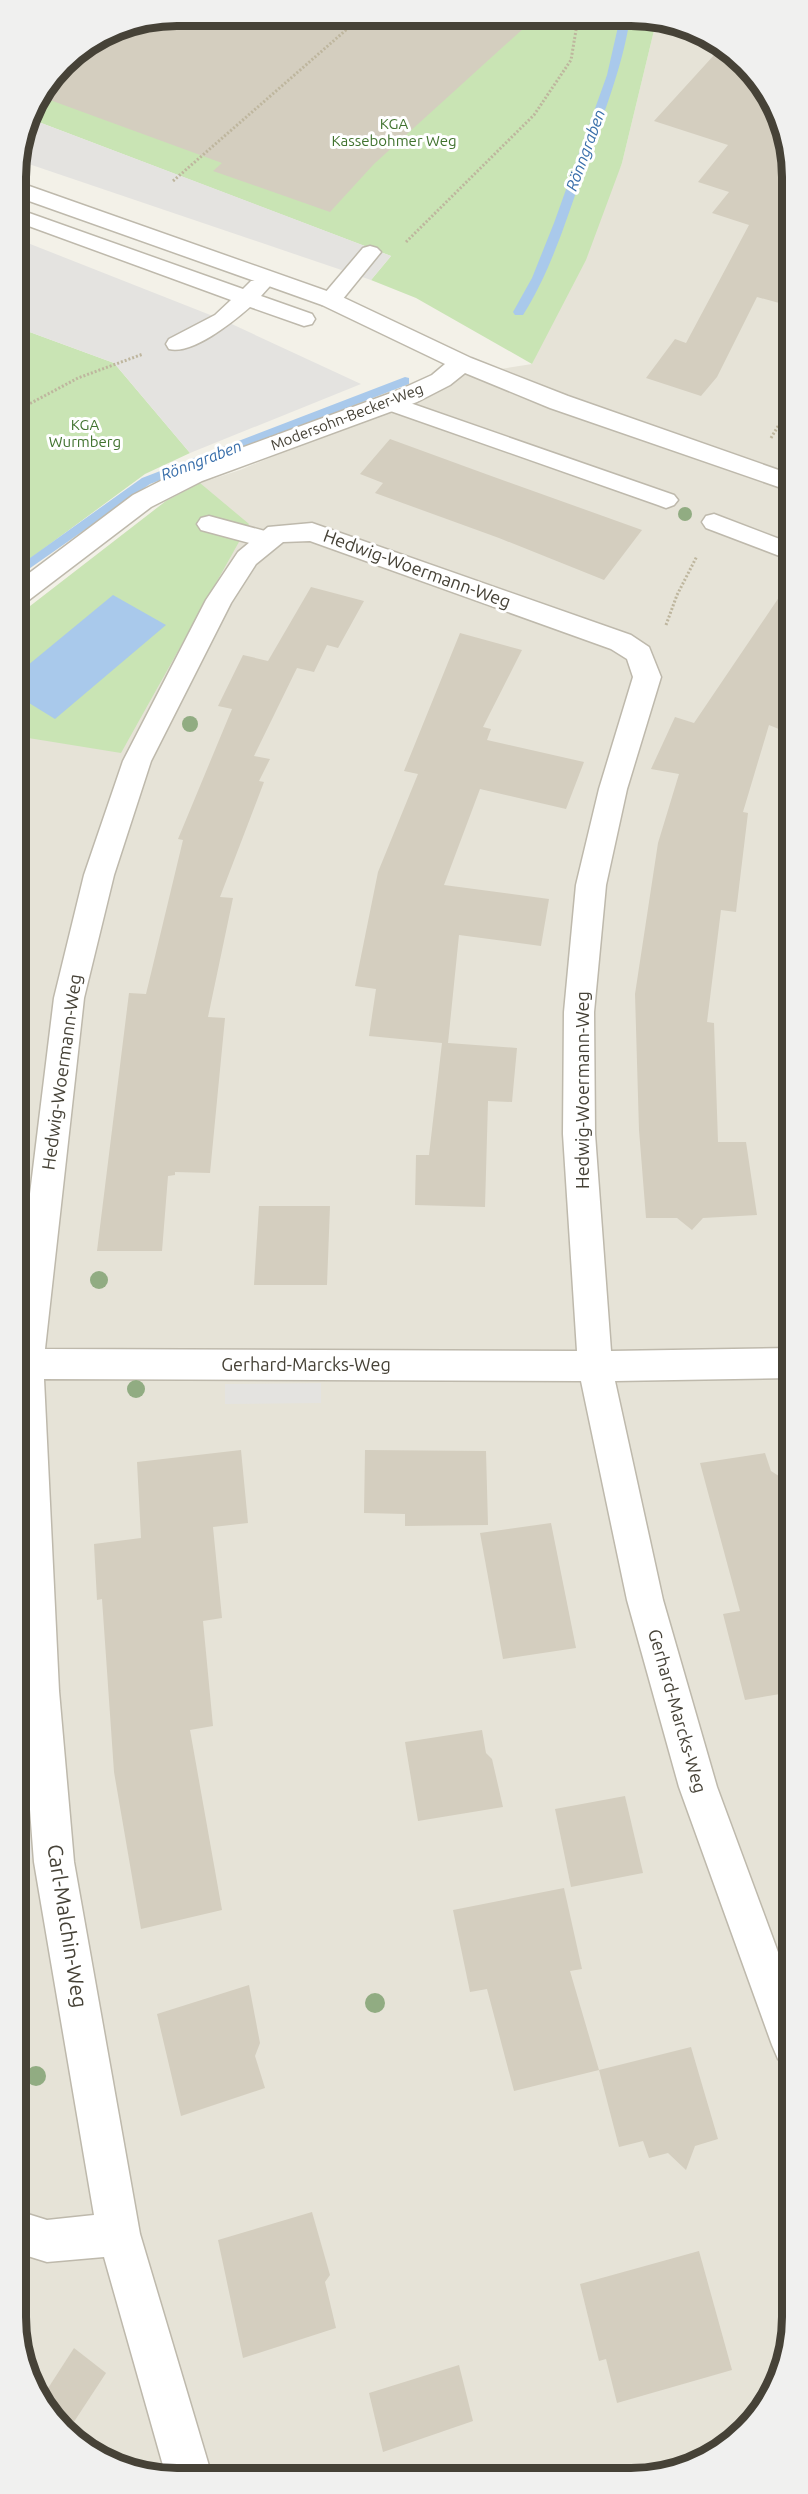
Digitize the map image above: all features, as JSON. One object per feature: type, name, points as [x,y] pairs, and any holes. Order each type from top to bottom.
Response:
[{"type":"street","points":[[26,192],[330,300],[462,363],[559,402],[782,480]]},
{"type":"street","name":"Modersohn-Becker-Weg","points":[[26,589],[142,501],[193,475],[390,403],[441,380],[462,363]]},
{"type":"street","name":"Hedwig-Woermann-Weg","points":[[26,1326],[69,998],[99,875],[137,761],[219,600],[247,558],[277,533],[312,532],[621,642],[639,654],[647,677],[613,789],[591,885],[579,1012],[579,1134],[595,1366]]},
{"type":"street","name":"Gerhard-Marcks-Weg","points":[[26,1364],[595,1366],[782,1363]]},
{"type":"street","name":"Gerhard-Marcks-Weg","points":[[595,1366],[645,1600],[698,1787],[782,2018]]},
{"type":"street","name":"Carl-Malchin-Weg","points":[[26,1599],[28,1693],[54,1862],[119,2234],[187,2468]]},
{"type":"street","points":[[26,2234],[47,2241],[119,2234]]},
{"type":"lane","points":[[26,218],[304,319]]},
{"type":"lane","points":[[330,300],[345,281],[354,275],[370,252]]},
{"type":"lane","points":[[177,344],[223,320],[268,278]]},
{"type":"lane","points":[[390,403],[666,500]]},
{"type":"lane","points":[[714,522],[782,549]]},
{"type":"lane","points":[[209,524],[268,540]]},
{"type":"path","points":[[173,181],[351,26]]},
{"type":"path","points":[[370,252],[391,256],[534,115],[571,60],[577,26]]},
{"type":"path","points":[[26,405],[114,363],[177,344]]},
{"type":"path","points":[[768,444],[782,420]]},
{"type":"path","points":[[647,677],[677,595],[714,522]]},
{"type":"shaded area","points":[[655,27],[689,37],[707,46],[738,70],[767,110],[780,147],[782,167],[782,2327],[780,2347],[767,2384],[757,2401],[738,2424],[707,2448],[689,2457],[661,2466],[631,2468],[177,2468],[147,2466],[101,2448],[63,2417],[41,2384],[28,2347],[26,2327],[26,609],[166,501],[200,483],[240,470],[398,404],[451,377],[532,364],[622,163]]},
{"type":"shaded area","points":[[36,121],[391,256],[371,280],[26,163],[28,147]]},
{"type":"shaded area","points":[[26,242],[223,320],[361,384],[190,453],[114,363],[26,331]]},
{"type":"shaded area","points":[[321,1383],[321,1403],[225,1404],[225,1384]]},
{"type":"shaded area","points":[[26,1792],[32,1858],[26,1859]]},
{"type":"green space","name":"KGA Kassebohmer Weg","points":[[157,27],[655,27],[622,163],[586,260],[532,364],[416,298],[371,280],[391,256],[36,121],[37,119],[51,93],[77,63],[110,41]]},
{"type":"green space","name":"KGA Wurmberg","points":[[26,331],[114,363],[190,453],[145,474],[26,562]]},
{"type":"green space","points":[[200,483],[249,524],[121,753],[26,738],[26,609],[166,501]]},
{"type":"water","points":[[113,595],[166,625],[55,719],[26,701],[26,667]]},
{"type":"building","points":[[526,26],[374,164],[330,212],[213,171],[222,163],[47,99],[63,77],[77,63],[101,46],[128,34],[157,27]]},
{"type":"building","points":[[715,54],[723,57],[751,85],[767,110],[780,147],[782,304],[757,297],[717,377],[701,396],[646,378],[675,339],[686,343],[749,225],[712,213],[729,192],[698,182],[728,145],[654,121]]},
{"type":"building","points":[[390,439],[642,530],[604,580],[499,538],[375,493],[383,483],[360,474]]},
{"type":"building","points":[[311,587],[364,601],[338,648],[327,645],[314,672],[297,668],[254,756],[270,759],[259,781],[264,782],[220,897],[233,898],[208,1017],[225,1018],[210,1173],[175,1172],[175,1175],[168,1176],[162,1251],[97,1251],[129,993],[146,994],[183,840],[178,839],[232,709],[218,706],[243,655],[268,661]]},
{"type":"building","points":[[782,593],[782,730],[769,725],[743,812],[748,813],[736,912],[721,910],[707,1022],[714,1023],[718,1142],[746,1142],[757,1215],[703,1218],[692,1230],[677,1218],[646,1218],[639,1130],[635,994],[658,843],[679,774],[651,769],[675,717],[694,723]]},
{"type":"building","points":[[460,633],[522,650],[483,727],[491,729],[487,740],[584,762],[566,809],[480,789],[444,885],[549,899],[541,946],[459,935],[448,1043],[517,1048],[512,1102],[488,1101],[485,1207],[415,1205],[416,1155],[429,1155],[442,1043],[369,1036],[376,989],[355,986],[378,872],[418,774],[404,771]]},
{"type":"building","points":[[259,1206],[330,1206],[327,1285],[254,1285]]},
{"type":"building","points":[[241,1450],[248,1523],[213,1527],[222,1618],[203,1621],[213,1726],[190,1730],[222,1910],[141,1929],[114,1772],[102,1599],[97,1600],[94,1544],[141,1538],[137,1462]]},
{"type":"building","points":[[365,1450],[486,1451],[488,1525],[405,1526],[405,1514],[364,1513]]},
{"type":"building","points":[[765,1453],[771,1471],[782,1478],[782,1694],[745,1700],[723,1614],[740,1611],[700,1463]]},
{"type":"building","points":[[551,1523],[576,1648],[503,1659],[480,1533]]},
{"type":"building","points":[[482,1730],[486,1753],[492,1759],[503,1807],[418,1821],[405,1742]]},
{"type":"building","points":[[625,1796],[643,1873],[571,1887],[555,1809]]},
{"type":"building","points":[[564,1888],[582,1969],[570,1971],[599,2070],[514,2091],[487,1989],[470,1992],[453,1910]]},
{"type":"building","points":[[249,1985],[260,2043],[255,2056],[265,2088],[181,2116],[157,2014]]},
{"type":"building","points":[[691,2047],[718,2139],[695,2146],[686,2170],[668,2153],[649,2158],[643,2141],[619,2147],[599,2070]]},
{"type":"building","points":[[312,2212],[330,2275],[325,2282],[336,2328],[243,2358],[218,2240]]},
{"type":"building","points":[[699,2251],[732,2370],[617,2403],[606,2359],[599,2361],[580,2284]]},
{"type":"building","points":[[74,2348],[106,2373],[72,2425],[46,2392]]},
{"type":"building","points":[[459,2365],[473,2421],[383,2452],[369,2393]]},
{"type":"waterway","name":"Rönngraben","points":[[519,312],[538,278],[560,223],[612,75],[624,26]]},
{"type":"waterway","name":"Rönngraben","points":[[26,567],[146,481],[405,381]]}]
